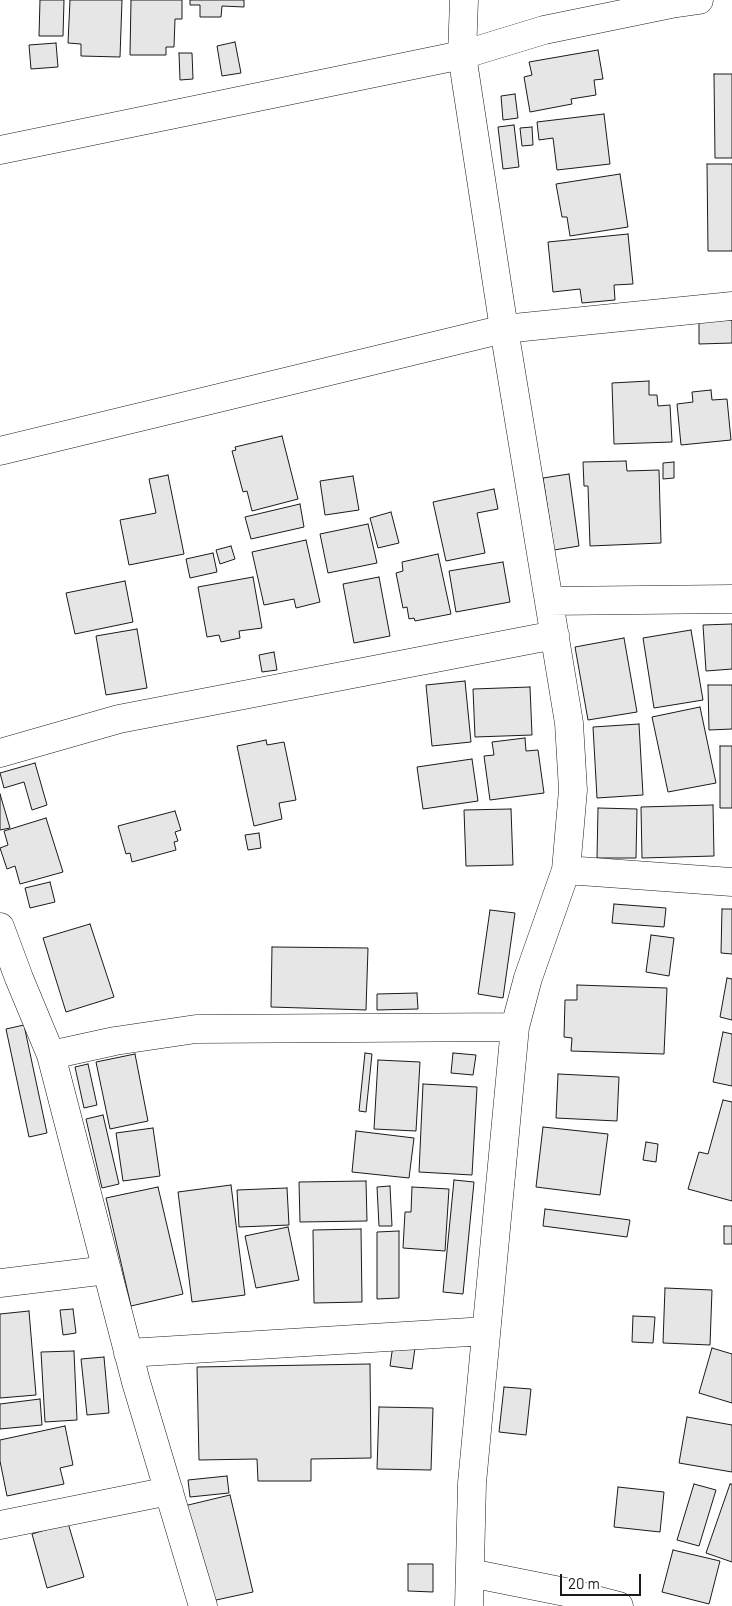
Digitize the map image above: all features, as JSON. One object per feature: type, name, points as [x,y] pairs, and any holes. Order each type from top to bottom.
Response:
[{"type":"street","points":[[464,0],[462,56],[504,329],[569,723],[573,790],[566,870],[528,978],[515,1027],[472,1482],[469,1606]]},
{"type":"street","points":[[0,150],[462,56],[544,30],[699,0]]},
{"type":"street","points":[[0,451],[504,329],[732,306]]},
{"type":"street","points":[[549,601],[732,599]]},
{"type":"street","points":[[0,753],[118,719],[555,635]]},
{"type":"street","points":[[566,870],[732,882]]},
{"type":"street","points":[[0,927],[9,979],[51,1055],[128,1353],[202,1606]]},
{"type":"street","points":[[51,1055],[115,1041],[196,1030],[515,1027]]},
{"type":"street","points":[[0,1283],[107,1270]]},
{"type":"street","points":[[128,1353],[486,1331]]},
{"type":"street","points":[[0,1524],[169,1491]]},
{"type":"street","points":[[470,1573],[565,1592],[619,1606]]},
{"type":"building","points":[[40,0],[64,0],[63,36],[39,36]]},
{"type":"building","points":[[70,0],[122,0],[120,57],[81,56],[81,44],[68,43]]},
{"type":"building","points":[[131,0],[182,0],[182,19],[175,19],[174,47],[166,47],[166,55],[130,55]]},
{"type":"building","points":[[190,0],[244,0],[244,7],[222,6],[221,17],[200,17],[200,5],[190,5]]},
{"type":"building","points":[[235,42],[241,73],[222,76],[217,46]]},
{"type":"building","points":[[56,43],[58,67],[31,69],[29,45]]},
{"type":"building","points":[[598,50],[603,79],[594,80],[596,95],[571,99],[572,104],[530,112],[524,77],[532,75],[529,62]]},
{"type":"building","points":[[179,53],[192,53],[193,79],[180,80]]},
{"type":"building","points":[[714,74],[732,74],[732,158],[715,158]]},
{"type":"building","points":[[515,94],[518,118],[503,120],[501,96]]},
{"type":"building","points":[[604,114],[610,164],[557,170],[553,138],[539,140],[537,122]]},
{"type":"building","points":[[514,125],[519,167],[503,169],[498,127]]},
{"type":"building","points":[[532,127],[533,145],[522,146],[520,128]]},
{"type":"building","points":[[707,164],[732,164],[732,251],[708,251]]},
{"type":"building","points":[[620,174],[628,227],[570,236],[567,217],[562,217],[556,184]]},
{"type":"building","points":[[628,234],[633,284],[614,285],[615,300],[582,303],[580,289],[553,292],[548,242]]},
{"type":"building","points":[[732,320],[732,343],[699,344],[699,321]]},
{"type":"building","points":[[649,381],[649,395],[657,395],[658,406],[670,405],[672,442],[614,444],[612,383]]},
{"type":"building","points":[[711,390],[712,400],[727,399],[731,440],[681,445],[677,404],[693,402],[692,392]]},
{"type":"building","points":[[282,436],[298,499],[252,511],[247,491],[243,492],[232,451],[236,450],[235,447]]},
{"type":"building","points":[[626,461],[627,471],[659,470],[661,543],[590,546],[588,486],[584,486],[583,462]]},
{"type":"building","points":[[674,462],[674,478],[663,479],[663,463]]},
{"type":"building","points":[[569,474],[579,546],[554,550],[543,478]]},
{"type":"building","points":[[168,475],[184,554],[129,565],[120,520],[156,513],[149,479]]},
{"type":"building","points":[[353,476],[359,510],[325,515],[320,481]]},
{"type":"building","points":[[494,489],[498,509],[477,513],[485,553],[446,561],[433,502]]},
{"type":"building","points":[[300,504],[304,527],[251,539],[245,517]]},
{"type":"building","points":[[391,512],[399,543],[378,548],[370,518]]},
{"type":"building","points":[[368,524],[377,563],[328,573],[320,534]]},
{"type":"building","points":[[306,540],[320,602],[296,608],[294,599],[264,605],[252,552]]},
{"type":"building","points":[[231,546],[235,559],[220,564],[216,550]]},
{"type":"building","points":[[213,553],[217,572],[190,578],[186,559]]},
{"type":"building","points":[[438,554],[451,614],[415,621],[414,618],[409,619],[407,607],[403,608],[396,573],[403,571],[402,562]]},
{"type":"building","points":[[503,562],[510,602],[456,612],[449,571]]},
{"type":"building","points":[[253,577],[262,628],[239,631],[240,638],[221,642],[219,635],[207,637],[198,587]]},
{"type":"building","points":[[379,577],[390,636],[354,643],[343,584]]},
{"type":"building","points":[[125,581],[133,622],[75,634],[66,593]]},
{"type":"building","points":[[732,624],[732,669],[706,671],[703,625]]},
{"type":"building","points":[[137,629],[147,688],[106,695],[96,636]]},
{"type":"building","points":[[691,630],[703,700],[654,708],[643,638]]},
{"type":"building","points":[[624,638],[637,712],[588,720],[575,647]]},
{"type":"building","points":[[274,652],[277,670],[262,672],[259,655]]},
{"type":"building","points":[[465,681],[471,742],[432,746],[426,685]]},
{"type":"building","points":[[708,685],[732,685],[732,729],[709,730]]},
{"type":"building","points":[[530,687],[532,735],[475,737],[473,689]]},
{"type":"building","points":[[700,707],[716,783],[668,792],[652,717]]},
{"type":"building","points":[[639,724],[643,795],[597,798],[593,727]]},
{"type":"building","points":[[525,738],[526,751],[538,750],[544,793],[490,800],[484,756],[494,755],[492,742]]},
{"type":"building","points":[[266,740],[267,745],[284,742],[296,800],[279,803],[282,819],[254,826],[237,746]]},
{"type":"building","points":[[720,746],[732,746],[732,808],[720,808]]},
{"type":"building","points":[[472,759],[478,801],[423,809],[417,767]]},
{"type":"building","points":[[35,763],[47,805],[32,810],[24,782],[4,788],[0,773]]},
{"type":"building","points":[[0,794],[10,828],[0,830]]},
{"type":"building","points":[[713,805],[714,856],[642,858],[641,807]]},
{"type":"building","points":[[598,808],[637,809],[636,858],[597,858]]},
{"type":"building","points":[[511,809],[513,865],[466,866],[464,810]]},
{"type":"building","points":[[175,811],[181,830],[175,832],[178,841],[174,842],[176,850],[132,862],[130,853],[126,854],[118,826]]},
{"type":"building","points":[[46,818],[63,872],[20,884],[15,866],[7,869],[0,848],[8,845],[4,831]]},
{"type":"building","points":[[259,833],[261,848],[248,850],[245,835]]},
{"type":"building","points":[[50,882],[55,902],[30,908],[25,888]]},
{"type":"building","points":[[614,904],[666,908],[664,927],[612,923]]},
{"type":"building","points":[[722,909],[732,909],[732,954],[721,953]]},
{"type":"building","points":[[490,910],[515,913],[503,998],[478,994]]},
{"type":"building","points":[[90,924],[114,997],[66,1012],[43,938]]},
{"type":"building","points":[[651,935],[674,938],[669,976],[646,972]]},
{"type":"building","points":[[272,947],[368,948],[366,1010],[271,1007]]},
{"type":"building","points":[[727,978],[732,979],[732,1020],[720,1017]]},
{"type":"building","points":[[577,985],[667,988],[664,1054],[571,1051],[572,1038],[564,1037],[565,1000],[577,1000]]},
{"type":"building","points":[[417,993],[418,1009],[377,1010],[377,994]]},
{"type":"building","points":[[24,1025],[47,1133],[29,1137],[6,1029]]},
{"type":"building","points":[[723,1032],[732,1034],[732,1086],[713,1082]]},
{"type":"building","points":[[365,1053],[372,1054],[366,1112],[359,1111]]},
{"type":"building","points":[[453,1053],[476,1055],[473,1075],[451,1073]]},
{"type":"building","points":[[135,1054],[148,1121],[110,1129],[96,1062]]},
{"type":"building","points":[[378,1060],[420,1062],[416,1131],[374,1129]]},
{"type":"building","points":[[88,1064],[97,1105],[84,1108],[75,1067]]},
{"type":"building","points":[[558,1074],[619,1077],[617,1121],[556,1118]]},
{"type":"building","points":[[423,1084],[477,1087],[472,1175],[419,1172]]},
{"type":"building","points":[[723,1100],[732,1102],[732,1201],[688,1189],[699,1152],[708,1154]]},
{"type":"building","points":[[103,1115],[119,1184],[102,1188],[86,1119]]},
{"type":"building","points":[[543,1127],[608,1134],[600,1195],[536,1187]]},
{"type":"building","points":[[153,1128],[160,1176],[123,1181],[116,1133]]},
{"type":"building","points":[[356,1131],[414,1138],[409,1178],[352,1172]]},
{"type":"building","points":[[646,1142],[658,1144],[656,1162],[643,1160]]},
{"type":"building","points":[[454,1180],[474,1182],[463,1294],[443,1292]]},
{"type":"building","points":[[366,1181],[367,1221],[300,1222],[299,1182]]},
{"type":"building","points":[[231,1185],[245,1295],[192,1302],[178,1192]]},
{"type":"building","points":[[390,1186],[392,1226],[379,1226],[377,1187]]},
{"type":"building","points":[[158,1187],[183,1294],[131,1306],[106,1198]]},
{"type":"building","points":[[412,1187],[449,1189],[445,1251],[403,1248],[405,1212],[411,1212]]},
{"type":"building","points":[[287,1188],[289,1225],[239,1227],[237,1190]]},
{"type":"building","points":[[545,1209],[630,1220],[627,1237],[543,1226]]},
{"type":"building","points":[[724,1226],[732,1226],[732,1244],[724,1244]]},
{"type":"building","points":[[288,1227],[299,1280],[256,1288],[245,1236]]},
{"type":"building","points":[[361,1229],[362,1302],[314,1303],[313,1230]]},
{"type":"building","points":[[399,1231],[399,1298],[377,1299],[377,1232]]},
{"type":"building","points":[[665,1288],[712,1290],[710,1345],[663,1343]]},
{"type":"building","points":[[73,1309],[76,1333],[63,1335],[60,1310]]},
{"type":"building","points":[[29,1311],[36,1395],[0,1398],[0,1314]]},
{"type":"building","points":[[633,1316],[655,1317],[653,1343],[632,1342]]},
{"type":"building","points":[[393,1345],[415,1348],[412,1369],[390,1366]]},
{"type":"building","points":[[712,1348],[732,1354],[732,1403],[699,1393]]},
{"type":"building","points":[[74,1351],[77,1420],[45,1422],[41,1352]]},
{"type":"building","points":[[104,1357],[109,1413],[87,1415],[81,1359]]},
{"type":"building","points":[[370,1364],[371,1458],[311,1459],[311,1481],[258,1481],[257,1459],[199,1460],[197,1367]]},
{"type":"building","points":[[504,1387],[531,1389],[526,1435],[499,1432]]},
{"type":"building","points":[[40,1399],[42,1425],[0,1429],[0,1404]]},
{"type":"building","points":[[379,1407],[433,1408],[431,1470],[377,1469]]},
{"type":"building","points":[[687,1417],[732,1425],[732,1472],[679,1463]]},
{"type":"building","points":[[65,1426],[73,1465],[60,1468],[64,1484],[7,1496],[0,1461],[0,1440]]},
{"type":"building","points":[[227,1476],[229,1493],[190,1497],[188,1480]]},
{"type":"building","points":[[694,1484],[716,1490],[699,1546],[677,1540]]},
{"type":"building","points":[[730,1484],[732,1484],[732,1562],[706,1553]]},
{"type":"building","points":[[618,1487],[664,1492],[660,1532],[614,1527]]},
{"type":"building","points":[[230,1495],[253,1592],[207,1602],[184,1506]]},
{"type":"building","points":[[68,1523],[84,1577],[47,1588],[32,1534]]},
{"type":"building","points":[[673,1550],[720,1561],[709,1604],[662,1592]]},
{"type":"building","points":[[408,1564],[433,1564],[433,1592],[408,1591]]}]
